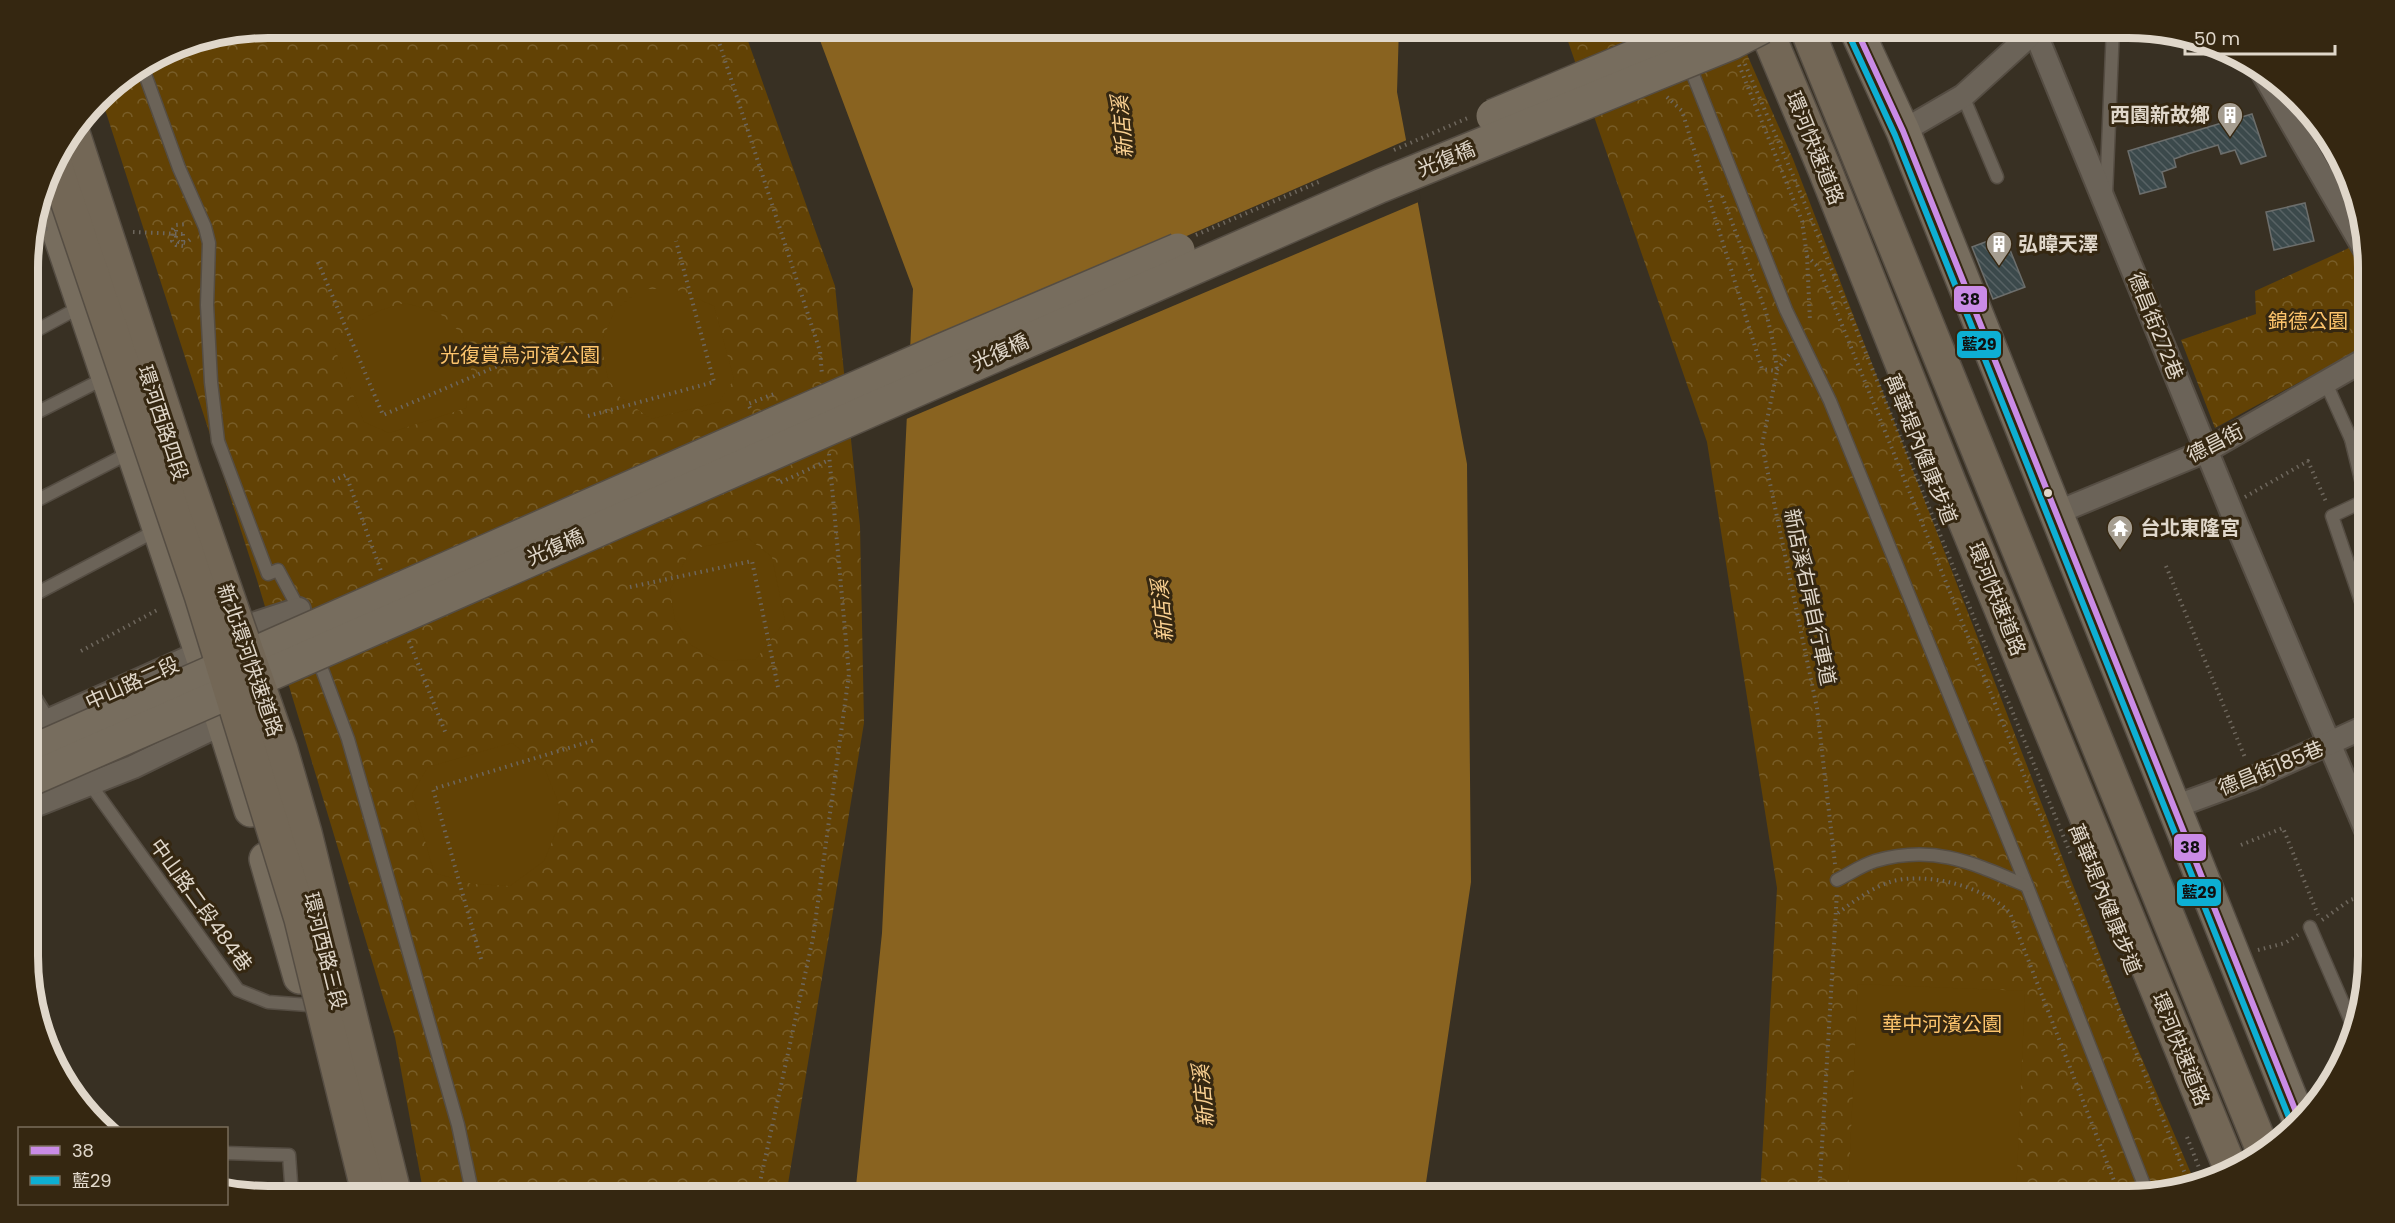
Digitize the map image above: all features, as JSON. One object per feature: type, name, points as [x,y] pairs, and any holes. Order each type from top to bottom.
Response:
[{"type":"highway","name":"環河快速道路","points":[[1768,38],[1825,170],[1949,482],[2228,1162]]},
{"type":"highway","points":[[1802,38],[1825,170]]},
{"type":"highway","name":"環河快速道路","points":[[1805,38],[2260,1143]]},
{"type":"highway","name":"新北環河快速道路","points":[[76,141],[183,468],[281,750],[316,879],[393,1186]]},
{"type":"highway","name":"新北環河快速道路","points":[[58,173],[201,595],[301,920],[367,1186]]},
{"type":"main road","name":"光復橋","points":[[268,660],[1380,186],[1728,46],[1743,38]]},
{"type":"main road","points":[[1860,38],[1902,131],[2296,1112]]},
{"type":"main road","name":"環河西路四段","points":[[73,145],[259,708]]},
{"type":"main road","name":"環河西路四段","points":[[44,213],[44,232],[84,305],[201,652],[222,722]]},
{"type":"main road","points":[[38,749],[268,660]]},
{"type":"main road","points":[[38,775],[268,660]]},
{"type":"main road","name":"環河西路三段","points":[[259,708],[276,760],[383,1186]]},
{"type":"main road","name":"環河西路三段","points":[[222,722],[260,838],[308,1005],[351,1186]]},
{"type":"street","points":[[1902,131],[1963,96],[2027,38]]},
{"type":"street","name":"德昌街272巷","points":[[2041,38],[2206,451],[2358,811]]},
{"type":"street","points":[[2275,91],[2332,174],[2353,222]]},
{"type":"street","name":"德昌街","points":[[2056,513],[2206,451],[2358,363]]},
{"type":"street","name":"中山路二段","points":[[38,724],[201,652],[232,631],[299,609]]},
{"type":"street","points":[[38,804],[133,767],[222,722],[259,708]]},
{"type":"street","name":"德昌街185巷","points":[[2174,807],[2253,778],[2358,731]]},
{"type":"lane","points":[[1679,38],[1786,310],[1830,401],[2027,886],[2144,1185]]},
{"type":"lane","points":[[2106,202],[2113,38]]},
{"type":"lane","points":[[145,73],[179,168],[205,227],[209,243],[207,305],[211,382],[218,441],[268,574],[278,570],[299,609],[348,739],[458,1125],[470,1186]]},
{"type":"lane","points":[[1963,96],[1997,177]]},
{"type":"lane","points":[[38,330],[84,305]]},
{"type":"lane","points":[[38,412],[107,377]]},
{"type":"lane","points":[[2325,381],[2351,439],[2358,468]]},
{"type":"lane","points":[[2351,439],[2358,437]]},
{"type":"lane","points":[[38,500],[132,452]]},
{"type":"lane","points":[[2358,505],[2332,516],[2358,593]]},
{"type":"lane","points":[[38,593],[159,529]]},
{"type":"lane","name":"中山路二段484巷","points":[[90,784],[238,990],[268,1002],[308,1005]]},
{"type":"lane","points":[[1837,880],[1872,862],[1910,854],[1948,856],[1986,868],[2027,886]]},
{"type":"lane","points":[[2315,924],[2349,1017]]},
{"type":"lane","points":[[228,1153],[289,1155],[291,1186]]},
{"type":"path","points":[[718,38],[820,351],[823,385]]},
{"type":"path","points":[[1599,38],[1613,50]]},
{"type":"path","points":[[1728,46],[1802,221],[1807,256],[1819,268],[2187,1178]]},
{"type":"path","name":"萬華堤內健康步道","points":[[1728,46],[1794,177],[2072,857]]},
{"type":"path","points":[[1664,95],[1682,111],[1762,369],[1777,370]]},
{"type":"path","name":"新店溪右岸自行車道","points":[[1720,191],[1766,312],[1774,346],[1777,370],[1762,445],[1817,708],[1837,880],[1838,914],[1820,1186]]},
{"type":"path","points":[[183,234],[183,246],[177,246],[172,241],[173,229],[182,223],[188,224],[192,229]]},
{"type":"path","points":[[176,230],[176,238],[179,242],[191,241],[194,235]]},
{"type":"path","points":[[588,416],[714,382],[676,241]]},
{"type":"path","points":[[318,262],[383,415],[528,353]]},
{"type":"path","points":[[759,1186],[813,938],[849,674],[828,450]]},
{"type":"path","points":[[2229,506],[2308,461],[2332,516]]},
{"type":"path","points":[[333,481],[346,475],[385,582]]},
{"type":"path","points":[[630,587],[752,561],[778,687]]},
{"type":"path","points":[[2166,566],[2253,778]]},
{"type":"path","points":[[81,651],[182,596]]},
{"type":"path","points":[[408,640],[446,734]]},
{"type":"path","points":[[481,958],[433,789],[595,740]]},
{"type":"path","points":[[2241,845],[2283,828],[2315,924]]},
{"type":"path","points":[[1838,914],[1889,882],[1917,878],[1952,883],[2002,904],[2010,913],[2115,1186]]},
{"type":"path","points":[[2183,1127],[2201,1173]]},
{"type":"green space","name":"光復賞鳥河濱公園","points":[[747,38],[835,286],[860,526],[864,723],[788,1186],[422,1186],[395,1037],[257,580],[104,106],[127,85],[152,68],[193,50],[237,39]]},
{"type":"green space","name":"華中河濱公園","points":[[1567,38],[1740,38],[1793,159],[2122,1012],[2192,1176],[2158,1184],[2128,1186],[1761,1186],[1777,888],[1707,442]]},
{"type":"green space","name":"錦德公園","points":[[2349,248],[2358,263],[2358,350],[2215,428],[2181,340],[2256,314],[2255,291]]},
{"type":"green space","points":[[641,289],[675,289],[714,306],[734,379],[719,402],[651,419],[620,397],[608,378],[601,343],[615,310]]},
{"type":"green space","points":[[405,303],[438,312],[462,334],[472,362],[466,408],[389,433],[364,422],[335,349],[365,318]]},
{"type":"green space","points":[[748,538],[772,557],[785,621],[756,659],[719,661],[691,645],[675,620],[670,590],[691,549]]},
{"type":"green space","points":[[512,743],[545,769],[560,807],[556,832],[544,861],[510,886],[473,884],[434,873],[412,794],[428,767]]},
{"type":"green space","points":[[1858,984],[2025,991],[2016,1186],[1848,1186]]},
{"type":"water","name":"新店溪","points":[[819,38],[1399,38],[1397,92],[1467,464],[1471,882],[1425,1186],[856,1186],[882,933],[913,289]]},
{"type":"pier","points":[[1409,139],[1421,201],[904,420],[907,358]]},
{"type":"building","points":[[2252,114],[2266,156],[2241,164],[2235,150],[2221,154],[2218,145],[2188,154],[2174,159],[2176,167],[2162,172],[2166,187],[2140,194],[2128,151]]},
{"type":"building","points":[[2305,203],[2314,241],[2274,250],[2266,212]]},
{"type":"building","name":"弘暐天澤","points":[[2004,235],[2025,287],[1993,299],[1972,247]]},
{"type":"transit line","name":"藍29","points":[[1850,38],[1895,135],[2289,1119]]},
{"type":"transit line","name":"38","points":[[1860,38],[1903,131],[2296,1112]]},
{"type":"place","name":"西園新故鄉","points":[[2230,138]]},
{"type":"place","name":"弘暐天澤","points":[[1999,267]]},
{"type":"place","name":"台北東隆宮","points":[[2120,551]]}]
